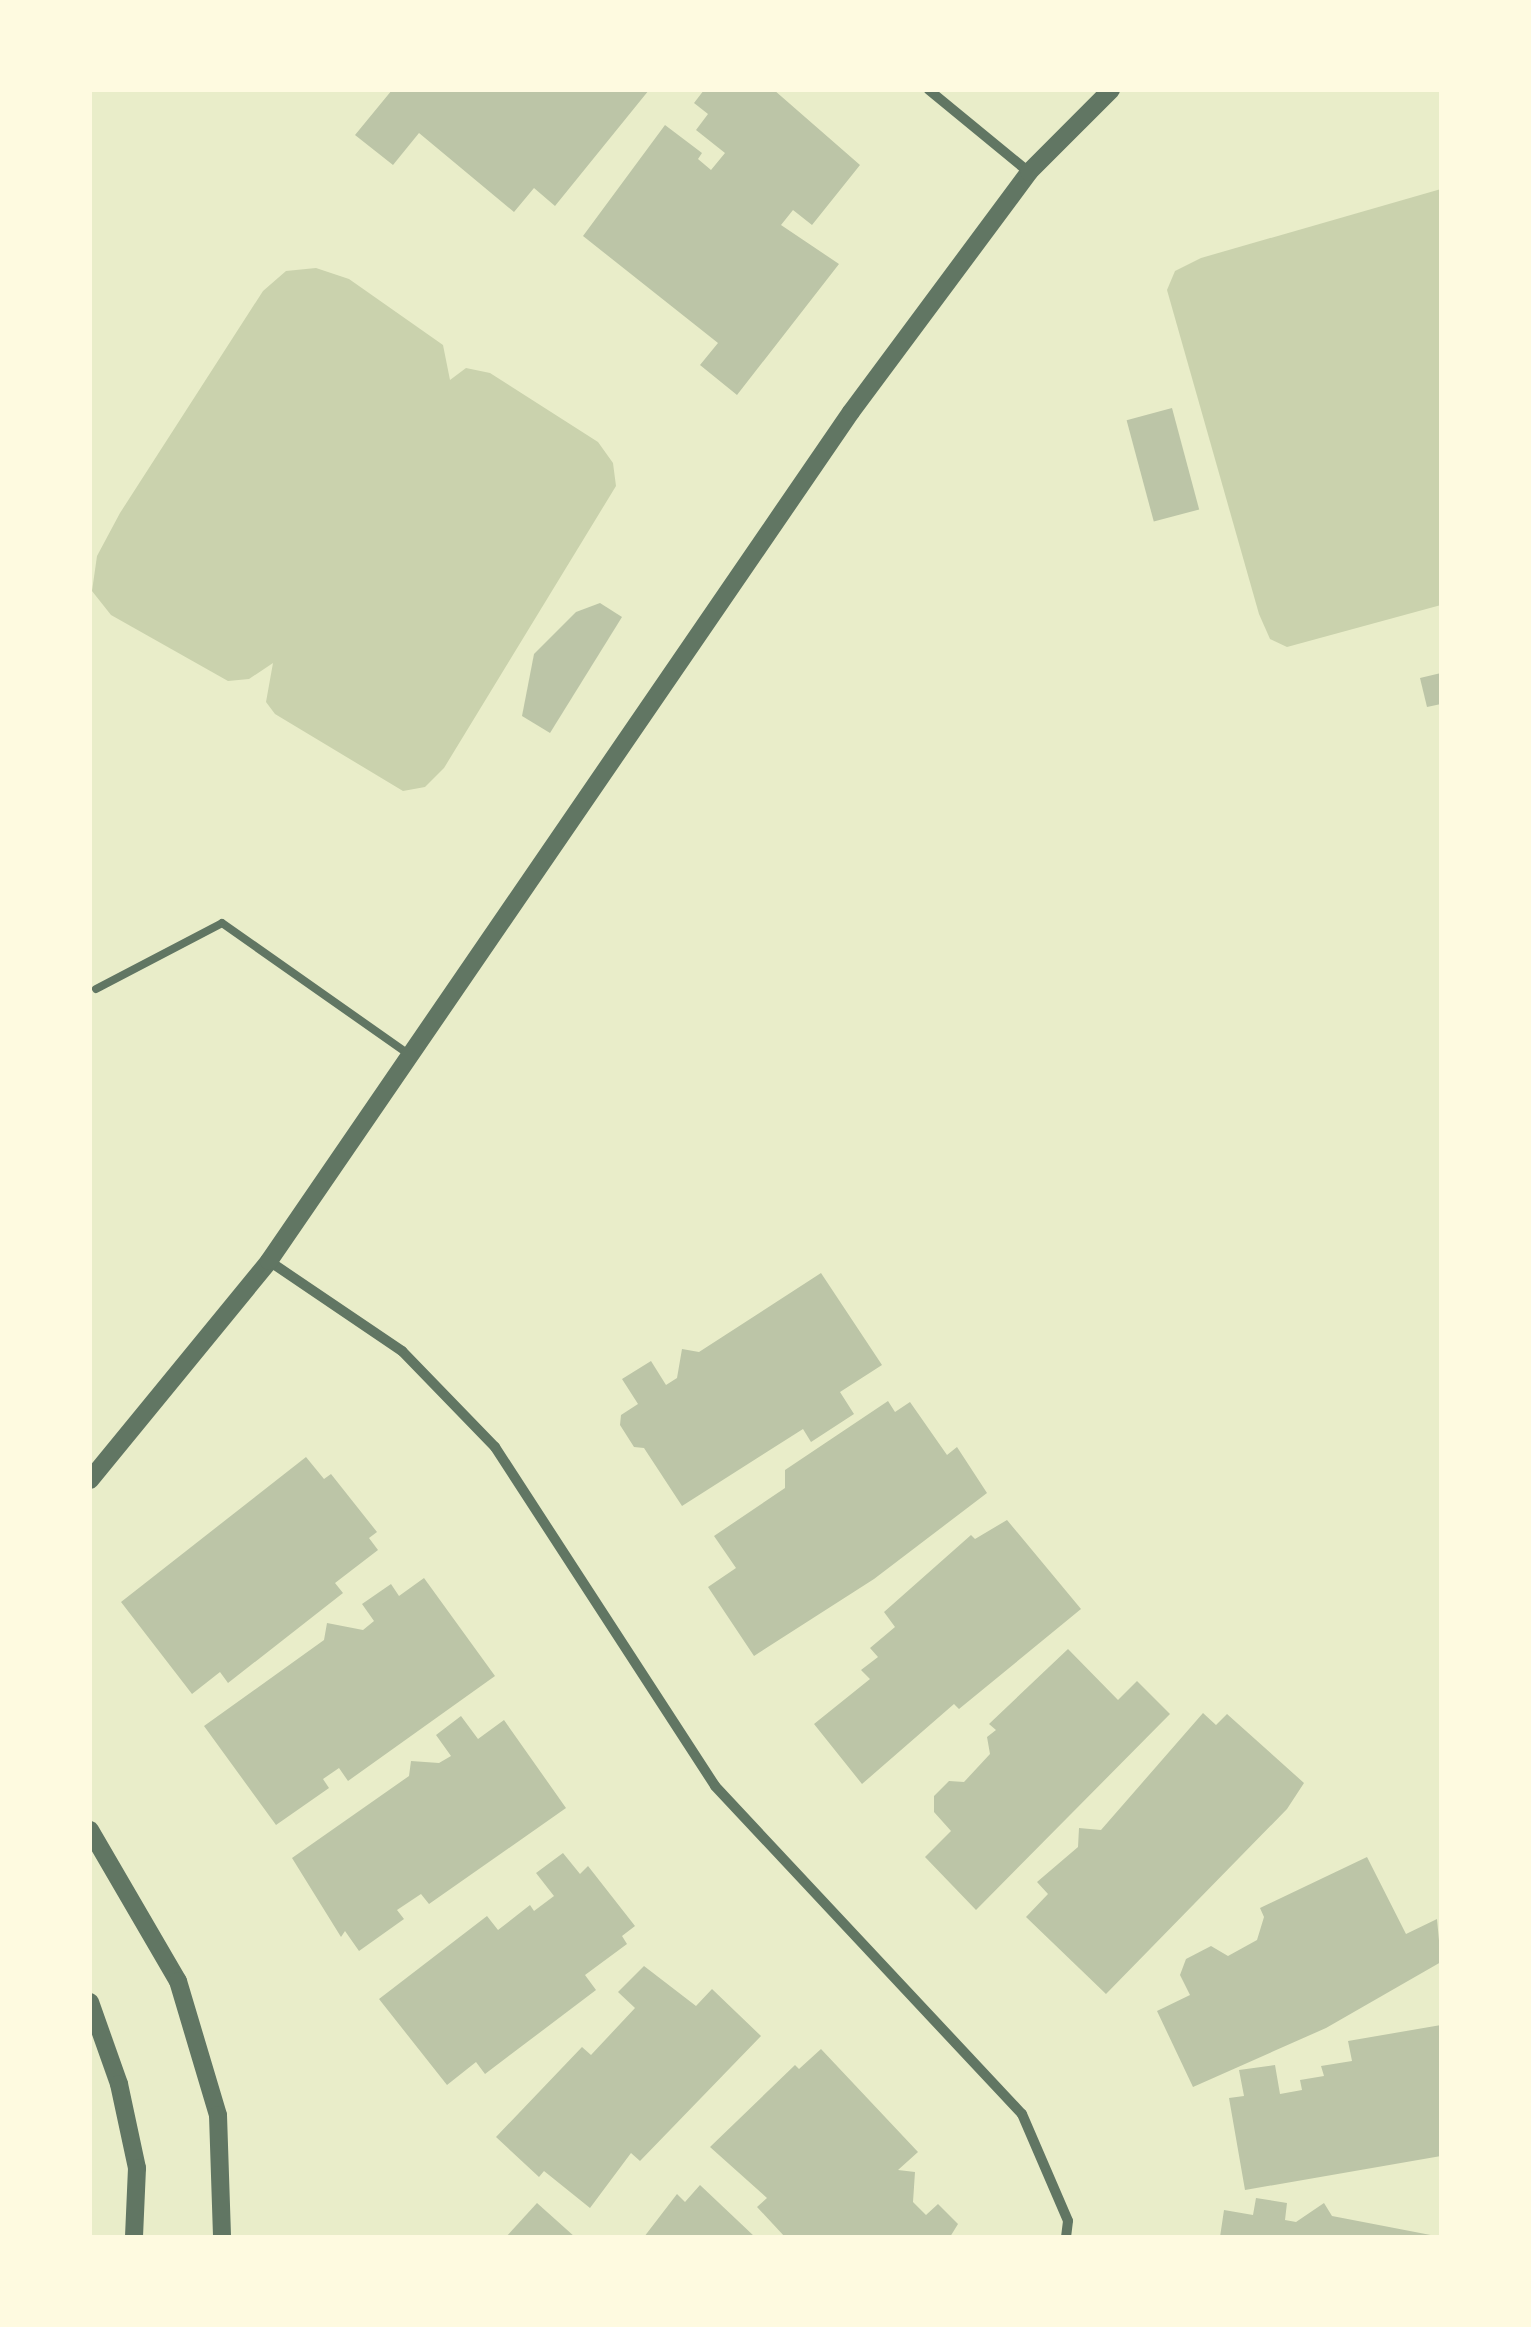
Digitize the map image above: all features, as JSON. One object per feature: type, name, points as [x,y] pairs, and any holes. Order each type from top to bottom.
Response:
[{"type":"street","points":[[929,90],[1029,172]]},
{"type":"street","points":[[90,1480],[269,1261],[840,428],[1029,172],[1111,90]]},
{"type":"street","points":[[269,1261],[402,1352],[495,1447],[715,1786],[1022,2114],[1068,2220],[1066,2237]]},
{"type":"street","points":[[90,1830],[178,1981],[218,2115],[222,2237]]},
{"type":"street","points":[[90,2002],[120,2084],[136,2168],[134,2237]]},
{"type":"lane","points":[[96,989],[222,924],[410,1056]]},
{"type":"green space","points":[[1441,189],[1441,605],[1287,647],[1270,639],[1259,614],[1167,290],[1175,271],[1201,258]]},
{"type":"green space","points":[[316,268],[349,279],[443,345],[450,380],[466,368],[490,373],[598,442],[613,463],[616,486],[444,768],[425,787],[403,791],[275,714],[266,702],[273,663],[249,679],[228,681],[111,615],[92,591],[97,556],[120,513],[263,291],[286,271]]},
{"type":"building","points":[[392,90],[649,90],[555,206],[534,188],[514,212],[419,133],[393,165],[355,135]]},
{"type":"building","points":[[704,90],[774,90],[860,165],[812,225],[793,210],[781,225],[839,264],[737,395],[700,365],[718,343],[583,236],[665,125],[702,153],[698,159],[711,170],[725,153],[696,130],[708,114],[694,103]]},
{"type":"building","points":[[1172,408],[1199,509],[1154,522],[1127,420]]},
{"type":"building","points":[[600,603],[622,617],[550,733],[522,716],[534,654],[576,612]]},
{"type":"building","points":[[1441,673],[1441,704],[1427,707],[1420,678]]},
{"type":"building","points":[[821,1273],[882,1365],[840,1392],[854,1414],[811,1442],[803,1429],[682,1506],[644,1448],[634,1447],[620,1425],[621,1415],[638,1404],[622,1379],[651,1361],[666,1385],[677,1378],[682,1349],[699,1352]]},
{"type":"building","points":[[888,1401],[895,1412],[910,1402],[947,1455],[957,1447],[987,1493],[874,1579],[754,1656],[708,1587],[736,1568],[714,1536],[785,1488],[785,1470]]},
{"type":"building","points":[[306,1457],[324,1479],[331,1474],[377,1532],[369,1538],[378,1550],[335,1583],[343,1593],[228,1683],[220,1672],[192,1694],[121,1602]]},
{"type":"building","points":[[1007,1520],[1081,1609],[959,1709],[954,1704],[862,1784],[814,1724],[870,1679],[861,1670],[878,1657],[870,1648],[895,1627],[884,1612],[971,1535],[975,1539]]},
{"type":"building","points":[[424,1578],[495,1676],[348,1781],[339,1768],[323,1779],[329,1788],[276,1825],[204,1726],[324,1640],[327,1623],[363,1630],[374,1621],[362,1604],[391,1584],[399,1596]]},
{"type":"building","points":[[1068,1649],[1118,1700],[1137,1681],[1170,1714],[976,1910],[925,1857],[951,1831],[934,1812],[934,1796],[949,1781],[964,1782],[990,1754],[987,1737],[996,1730],[989,1724]]},
{"type":"building","points":[[1203,1713],[1216,1725],[1227,1714],[1304,1783],[1287,1809],[1106,1994],[1026,1917],[1048,1894],[1037,1882],[1078,1847],[1079,1828],[1101,1830]]},
{"type":"building","points":[[461,1716],[478,1739],[504,1720],[566,1808],[429,1904],[421,1894],[397,1910],[404,1919],[359,1951],[345,1931],[341,1937],[292,1858],[409,1776],[411,1761],[439,1763],[451,1756],[436,1735]]},
{"type":"building","points":[[563,1853],[580,1874],[588,1866],[635,1926],[622,1936],[627,1944],[585,1975],[596,1990],[485,2074],[476,2062],[447,2085],[379,1999],[487,1916],[498,1930],[530,1905],[534,1911],[554,1896],[536,1873]]},
{"type":"building","points":[[1367,1857],[1406,1934],[1437,1919],[1441,1962],[1326,2028],[1193,2087],[1157,2011],[1190,1995],[1180,1975],[1186,1959],[1211,1946],[1228,1956],[1257,1940],[1264,1917],[1260,1908]]},
{"type":"building","points":[[644,1966],[696,2006],[712,1989],[761,2036],[640,2161],[631,2153],[590,2208],[544,2171],[539,2177],[496,2137],[582,2047],[591,2055],[635,2008],[618,1992]]},
{"type":"building","points":[[1441,2025],[1441,2156],[1245,2190],[1229,2098],[1244,2096],[1239,2070],[1275,2065],[1280,2094],[1302,2090],[1300,2080],[1324,2076],[1321,2066],[1352,2061],[1348,2041]]},
{"type":"building","points":[[821,2049],[918,2152],[898,2170],[915,2172],[913,2202],[926,2215],[938,2204],[958,2224],[950,2237],[785,2237],[757,2207],[767,2198],[710,2147],[795,2065],[799,2069]]},
{"type":"building","points":[[700,2185],[755,2237],[644,2237],[677,2194],[685,2202]]},
{"type":"building","points":[[1256,2198],[1287,2203],[1285,2220],[1296,2222],[1324,2203],[1332,2216],[1441,2237],[1220,2237],[1224,2210],[1253,2215]]},
{"type":"building","points":[[537,2203],[575,2237],[506,2237]]}]
